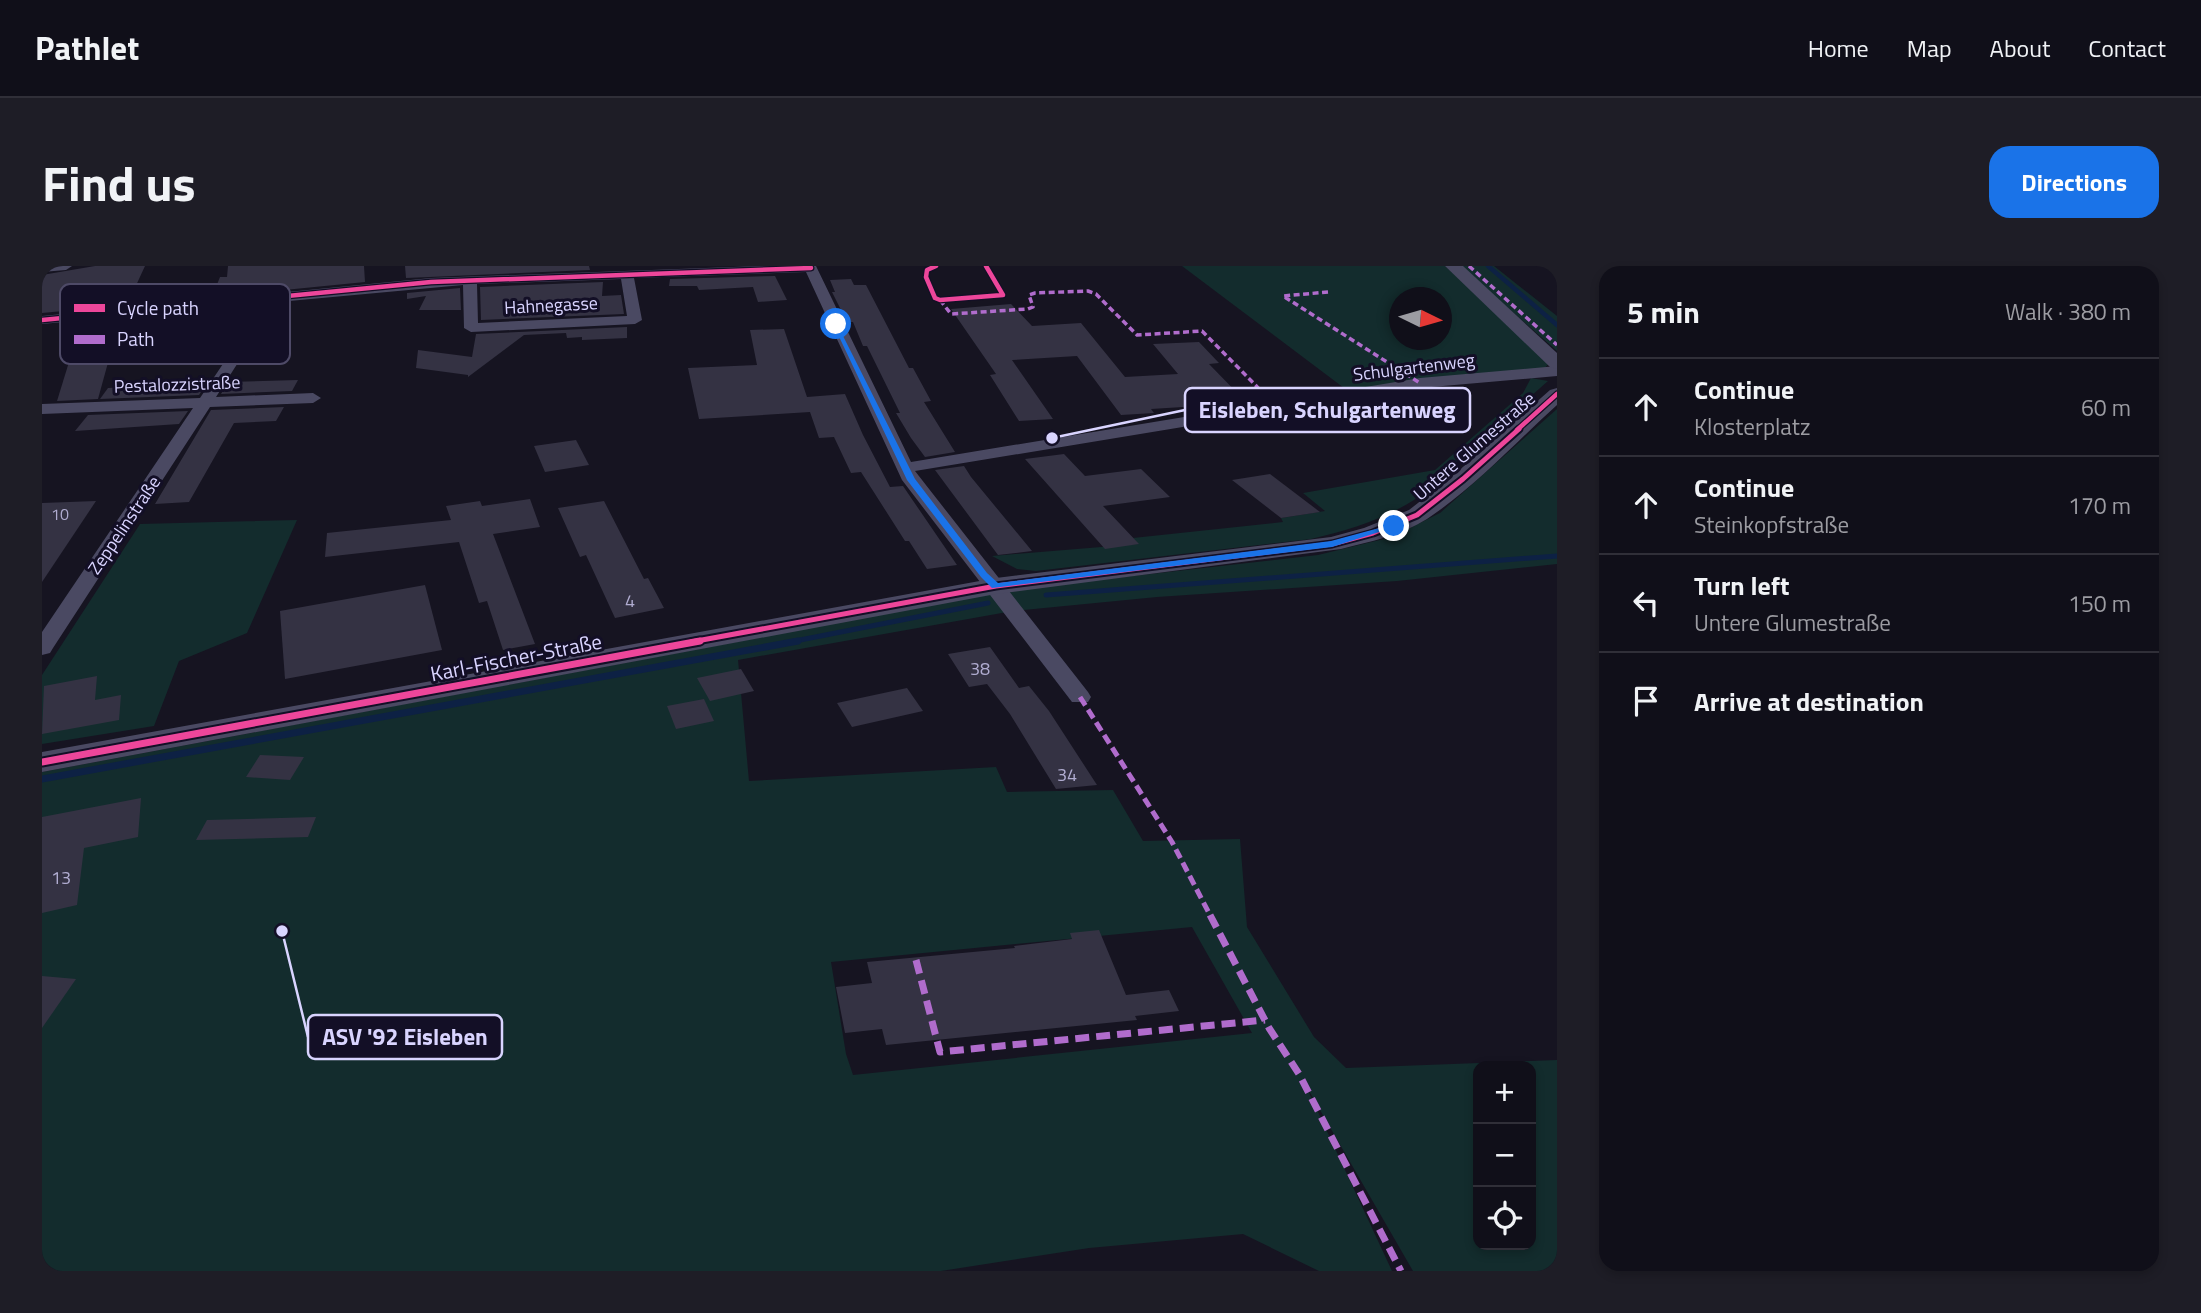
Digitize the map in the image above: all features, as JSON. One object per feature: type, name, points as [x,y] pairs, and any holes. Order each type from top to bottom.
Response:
[{"type":"street","points":[[42,268],[66,266]]},
{"type":"street","points":[[1453,266],[1557,363]]},
{"type":"street","points":[[290,292],[381,282],[470,280],[601,271],[627,276],[810,267],[904,468],[1080,697]]},
{"type":"street","name":"Hahnegasse","points":[[470,280],[471,328],[635,320],[627,276]]},
{"type":"street","points":[[42,320],[60,318]]},
{"type":"street","name":"Zeppelinstraße","points":[[42,648],[230,364]]},
{"type":"street","name":"Schulgartenweg","points":[[904,468],[1420,383],[1557,371]]},
{"type":"street","name":"Untere Glumestraße","points":[[1003,597],[1332,544],[1373,533],[1417,515],[1463,479],[1557,394]]},
{"type":"street","name":"Pestalozzistraße","points":[[42,409],[313,398]]},
{"type":"street","name":"Karl-Fischer-Straße","points":[[42,762],[1003,597]]},
{"type":"green space","points":[[1182,266],[1445,266],[1550,362],[1545,368],[1348,391]]},
{"type":"green space","points":[[1460,266],[1494,266],[1557,316],[1557,351]]},
{"type":"green space","points":[[1531,378],[1548,381],[1414,500],[1352,528],[1311,539],[1036,571],[1017,569],[992,556],[1138,544],[1133,538],[1283,522],[1281,518],[1325,511],[1303,493],[1435,470],[1523,393]]},
{"type":"green space","points":[[1557,409],[1557,564],[1397,581],[1157,597],[1013,611],[738,660],[749,781],[996,767],[1007,792],[1113,790],[1143,841],[1240,839],[1247,927],[1314,1037],[1346,1068],[1473,1063],[1473,1250],[1536,1250],[1536,1061],[1531,1061],[1557,1060],[1557,1271],[1413,1271],[1305,1084],[1392,1271],[1319,1271],[1243,1234],[1089,1248],[941,1271],[42,1271],[42,772],[1018,589],[1318,555],[1392,537],[1440,513]],"holes":[[[1192,927],[1252,1033],[853,1075],[846,1054],[831,962]]]},
{"type":"green space","points":[[297,520],[247,633],[179,661],[154,726],[42,744],[42,675],[140,524]]},
{"type":"building","points":[[95,266],[145,266],[137,284],[60,284],[60,311],[42,313],[42,275]]},
{"type":"building","points":[[228,266],[364,266],[365,282],[290,289],[290,284],[217,284],[220,277],[227,277]]},
{"type":"building","points":[[405,266],[589,266],[590,270],[406,278]]},
{"type":"building","points":[[775,276],[787,300],[758,302],[753,287],[699,290],[697,286],[669,286],[670,279]]},
{"type":"building","points":[[851,279],[854,285],[866,285],[909,368],[913,368],[931,401],[924,402],[955,452],[925,457],[911,438],[896,413],[900,413],[867,346],[863,346],[853,322],[847,322],[832,292],[835,292],[830,280]]},
{"type":"building","points":[[603,282],[602,296],[621,295],[624,314],[481,320],[480,287]]},
{"type":"building","points":[[460,288],[461,310],[419,310],[426,296],[407,299],[407,293]]},
{"type":"building","points":[[1011,304],[1032,326],[1081,323],[1125,377],[1178,374],[1153,344],[1199,342],[1219,363],[1209,364],[1247,403],[1151,409],[1154,413],[1121,415],[1077,356],[1012,360],[1053,419],[1019,421],[990,375],[996,374],[951,309]]},
{"type":"building","points":[[627,327],[627,338],[582,340],[582,337],[567,338],[566,333],[524,335],[468,377],[416,368],[418,350],[472,357],[476,334]]},
{"type":"building","points":[[784,329],[807,397],[845,394],[890,487],[903,486],[957,565],[927,569],[909,541],[905,541],[861,472],[851,473],[834,437],[819,438],[810,412],[699,419],[688,368],[757,365],[750,330]]},
{"type":"building","points":[[68,364],[108,364],[98,399],[57,401]]},
{"type":"building","points":[[298,380],[292,391],[221,394],[228,382]]},
{"type":"building","points":[[207,383],[199,395],[100,399],[108,388]]},
{"type":"building","points":[[284,407],[276,421],[234,423],[189,502],[155,504],[211,410]]},
{"type":"building","points":[[188,411],[179,424],[75,431],[88,415]]},
{"type":"building","points":[[576,440],[589,465],[545,472],[534,446]]},
{"type":"building","points":[[1064,454],[1085,476],[1141,469],[1170,497],[1103,506],[1139,544],[1105,549],[1025,459]]},
{"type":"building","points":[[964,466],[1032,551],[998,555],[935,470]]},
{"type":"building","points":[[1270,474],[1320,512],[1281,518],[1232,480]]},
{"type":"building","points":[[530,499],[540,527],[493,534],[535,644],[503,650],[487,601],[479,603],[459,542],[325,557],[327,533],[451,520],[446,506],[480,501],[482,506]]},
{"type":"building","points":[[96,501],[42,582],[42,503]]},
{"type":"building","points":[[604,501],[644,579],[648,578],[664,608],[615,618],[586,555],[580,557],[558,508]]},
{"type":"building","points":[[425,585],[442,650],[285,679],[280,611]]},
{"type":"building","points":[[990,647],[1019,688],[1029,686],[1049,711],[1097,785],[1056,789],[1010,714],[987,684],[969,687],[948,654]]},
{"type":"building","points":[[741,669],[754,691],[710,701],[697,678]]},
{"type":"building","points":[[97,676],[95,700],[121,695],[119,720],[42,734],[44,686]]},
{"type":"building","points":[[907,688],[923,711],[852,727],[837,703]]},
{"type":"building","points":[[704,699],[714,721],[676,729],[667,706]]},
{"type":"building","points":[[260,755],[304,757],[290,780],[246,777]]},
{"type":"building","points":[[141,798],[138,837],[84,848],[77,905],[42,913],[42,817]]},
{"type":"building","points":[[316,817],[308,837],[196,840],[207,820]]},
{"type":"building","points":[[1099,930],[1126,995],[1169,990],[1179,1011],[1135,1016],[1137,1020],[886,1045],[882,1029],[845,1033],[836,987],[872,983],[867,962],[1015,948],[1014,946],[1072,939],[1070,933]]},
{"type":"building","points":[[42,976],[76,979],[42,1028]]},
{"type":"waterway","points":[[1488,266],[1557,325]]},
{"type":"waterway","points":[[1046,595],[1557,556]]},
{"type":"waterway","points":[[790,642],[988,603]]},
{"type":"waterway","points":[[42,779],[798,641]]},
{"type":"marked path","points":[[1469,266],[1557,345]]},
{"type":"marked path","points":[[940,300],[951,314],[1028,309],[1033,307],[1029,295],[1035,293],[1088,291],[1096,294],[1137,335],[1202,331],[1277,407]]},
{"type":"marked path","points":[[1328,292],[1283,296],[1420,383]]},
{"type":"marked path","points":[[1080,697],[1172,842],[1269,1028],[1299,1074],[1401,1271]]},
{"type":"marked path","points":[[916,960],[940,1052],[1265,1020]]},
{"type":"cycle path","points":[[290,296],[431,282],[811,268],[810,266]]},
{"type":"cycle path","points":[[936,266],[927,270],[926,277],[935,298],[940,300],[1003,295],[986,266]]},
{"type":"cycle path","points":[[42,320],[60,318]]},
{"type":"cycle path","points":[[42,762],[996,586],[1332,544],[1373,533],[1417,515],[1463,479],[1557,394]]},
{"type":"place","name":"Eisleben, Schulgartenweg","points":[[1052,438]]},
{"type":"place","name":"ASV '92 Eisleben","points":[[282,931]]},
{"type":"route","points":[[836,324],[911,480],[984,575],[996,586],[1332,544],[1394,526]]}]
